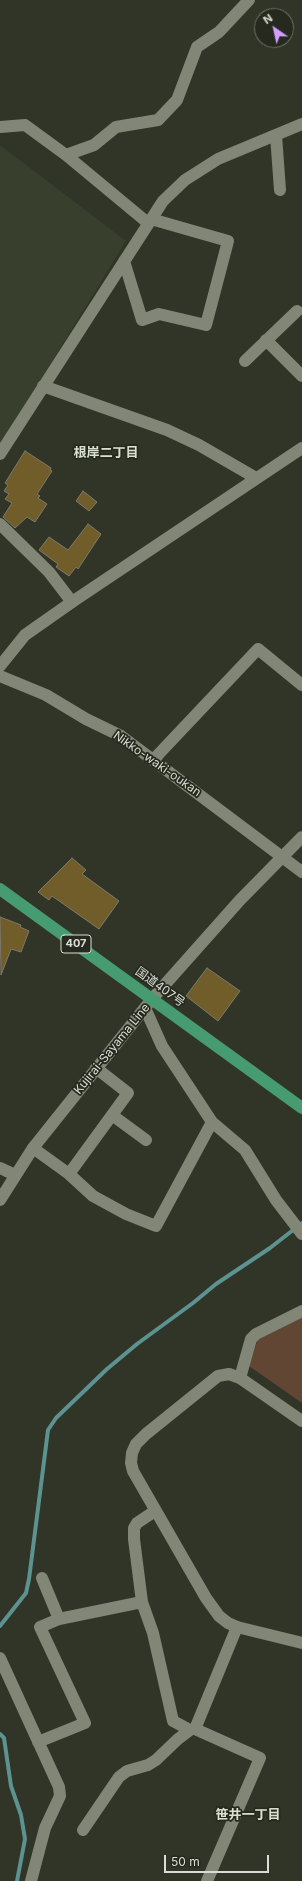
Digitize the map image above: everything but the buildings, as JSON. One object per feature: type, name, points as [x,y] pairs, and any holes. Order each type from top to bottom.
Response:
[{"type":"highway","name":"国道407号","points":[[0,889],[149,1003],[302,1108]]},
{"type":"street","points":[[66,154],[94,145],[116,127],[158,120],[177,100],[197,47],[219,32],[249,0]]},
{"type":"street","points":[[0,454],[162,201],[173,190],[218,159],[302,124]]},
{"type":"street","points":[[0,127],[25,125],[66,154],[150,221],[228,241],[206,325],[159,314],[142,320],[124,261]]},
{"type":"street","points":[[276,135],[280,190]]},
{"type":"street","points":[[245,361],[296,311]]},
{"type":"street","points":[[266,340],[302,376]]},
{"type":"street","points":[[43,386],[167,430],[199,445],[256,478]]},
{"type":"street","points":[[0,666],[25,635],[302,448]]},
{"type":"street","points":[[0,524],[49,572],[72,602]]},
{"type":"street","points":[[154,759],[258,650],[302,685]]},
{"type":"street","name":"Nikko-waki-oukan","points":[[0,676],[46,695],[86,719],[121,736],[154,759],[302,872]]},
{"type":"street","name":"Kujirai-Sayama Line","points":[[0,1200],[33,1148],[149,1003],[202,940],[302,837]]},
{"type":"street","points":[[149,1003],[162,1046],[212,1122],[245,1150],[276,1200],[299,1231]]},
{"type":"street","points":[[69,1174],[128,1093],[96,1068]]},
{"type":"street","points":[[112,1115],[146,1140]]},
{"type":"street","points":[[33,1148],[69,1174],[93,1196],[126,1214],[156,1226],[212,1122]]},
{"type":"street","points":[[0,1168],[15,1175]]},
{"type":"street","points":[[240,1378],[251,1339],[256,1334],[302,1311]]},
{"type":"street","points":[[302,1421],[240,1378],[229,1374],[218,1376],[146,1434],[136,1444],[132,1453],[131,1463],[133,1471],[155,1511],[211,1608],[228,1623],[237,1627],[302,1643]]},
{"type":"street","points":[[155,1511],[137,1523],[134,1528],[134,1539],[142,1602],[153,1633],[173,1721],[260,1758],[207,1881]]},
{"type":"street","points":[[42,1578],[59,1619]]},
{"type":"street","points":[[38,1742],[85,1723],[40,1627],[59,1619],[142,1602]]},
{"type":"street","points":[[83,1830],[119,1777],[127,1772],[148,1765],[156,1760],[178,1739],[193,1730],[237,1627]]},
{"type":"street","points":[[0,1658],[59,1787],[60,1796],[45,1828],[31,1881]]},
{"type":"shaded area","points":[[0,145],[126,241],[0,446]]},
{"type":"shaded area","points":[[302,1314],[302,1403],[249,1366],[258,1339]]},
{"type":"waterway","points":[[0,1626],[26,1593],[48,1430],[56,1418],[107,1369],[137,1344],[193,1303],[216,1284],[270,1248],[302,1223]]},
{"type":"waterway","points":[[0,1734],[4,1738],[11,1786],[21,1815],[25,1839],[17,1881]]},
{"type":"district","name":"根岸二丁目","points":[[106,453]]},
{"type":"district","name":"笹井一丁目","points":[[248,1815]]}]
